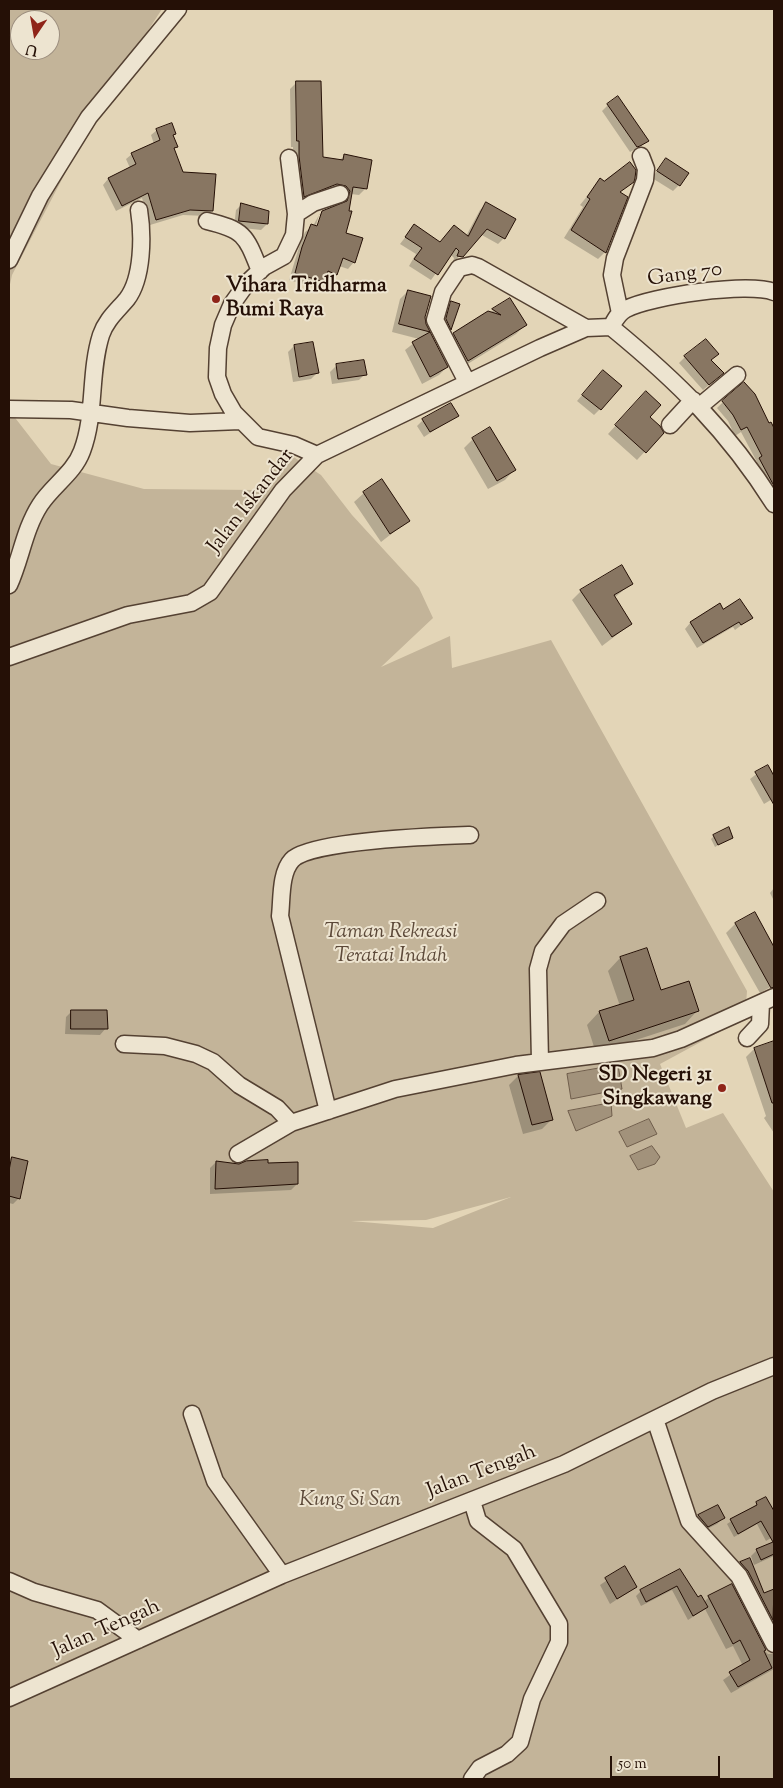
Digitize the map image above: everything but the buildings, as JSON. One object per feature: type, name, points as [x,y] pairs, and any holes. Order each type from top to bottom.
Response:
[{"type":"street","points":[[9,260],[40,196],[89,117],[178,9]]},
{"type":"street","points":[[641,156],[646,169],[645,180],[617,248],[613,266],[615,320],[696,403],[738,452],[774,504]]},
{"type":"street","points":[[289,158],[296,214],[294,235],[284,256],[260,271],[247,283],[232,304],[223,325],[218,348],[217,377],[223,394],[240,421],[258,436],[272,442],[294,445],[317,455]]},
{"type":"street","points":[[296,214],[313,203],[340,194]]},
{"type":"street","points":[[9,585],[28,528],[41,503],[73,466],[82,451],[90,411],[94,359],[101,333],[110,317],[128,298],[133,288],[141,249],[142,231],[139,210]]},
{"type":"street","points":[[208,221],[230,226],[244,236],[260,271]]},
{"type":"street","points":[[467,382],[435,320],[444,292],[459,268],[472,265],[478,267],[586,328]]},
{"type":"street","name":"Gang 70","points":[[615,320],[635,305],[682,294],[748,289],[774,292]]},
{"type":"street","name":"Jalan Iskandar","points":[[9,657],[128,615],[191,603],[210,592],[283,490],[317,455],[467,382],[586,328],[615,320]]},
{"type":"street","points":[[670,424],[696,403],[737,375]]},
{"type":"street","points":[[9,409],[90,411],[128,418],[190,423],[240,421]]},
{"type":"street","points":[[328,1111],[280,916],[282,888],[288,867],[293,859],[302,854],[343,845],[412,836],[470,835]]},
{"type":"street","points":[[540,1061],[538,969],[543,951],[563,924],[597,901]]},
{"type":"street","points":[[238,1154],[291,1123],[394,1090],[540,1061],[653,1048],[680,1039],[768,1000]]},
{"type":"street","points":[[746,1038],[760,1024],[768,1000]]},
{"type":"street","points":[[124,1044],[165,1046],[196,1054],[213,1062],[238,1085],[277,1108],[291,1123]]},
{"type":"street","name":"Jalan Tengah","points":[[9,1698],[282,1575],[564,1464],[712,1391],[774,1366]]},
{"type":"street","points":[[192,1414],[215,1481],[282,1575]]},
{"type":"street","points":[[655,1419],[689,1521],[739,1576],[774,1644]]},
{"type":"street","points":[[472,1501],[478,1521],[514,1549],[524,1563],[559,1624],[560,1632],[558,1646],[532,1699],[520,1742],[507,1754],[480,1768],[472,1779]]},
{"type":"street","points":[[9,1581],[34,1592],[97,1610],[138,1640]]},
{"type":"green space","points":[[9,9],[162,9],[105,97],[12,275],[9,289]]},
{"type":"green space","points":[[9,410],[51,464],[144,489],[255,490],[289,454],[321,475],[352,515],[419,588],[433,618],[381,667],[450,636],[452,668],[551,640],[747,991],[745,1018],[660,1064],[686,1128],[723,1113],[774,1192],[774,1779],[9,1779]],"holes":[[[511,1197],[433,1228],[351,1221],[426,1220]]]},
{"type":"shaded area","points":[[618,1065],[622,1089],[571,1099],[567,1074]]},
{"type":"shaded area","points":[[611,1103],[612,1116],[576,1131],[568,1111]]},
{"type":"shaded area","points":[[649,1119],[657,1134],[627,1147],[619,1132]]},
{"type":"shaded area","points":[[652,1146],[660,1157],[655,1164],[638,1170],[630,1156]]},
{"type":"place","name":"Vihara Tridharma Bumi Raya","points":[[216,299]]},
{"type":"place","name":"SD Negeri 31 Singkawang","points":[[722,1088]]},
{"type":"park label","name":"Taman Rekreasi Teratai Indah","points":[[391,945]]},
{"type":"park label","name":"Kung Si San","points":[[350,1501]]}]
